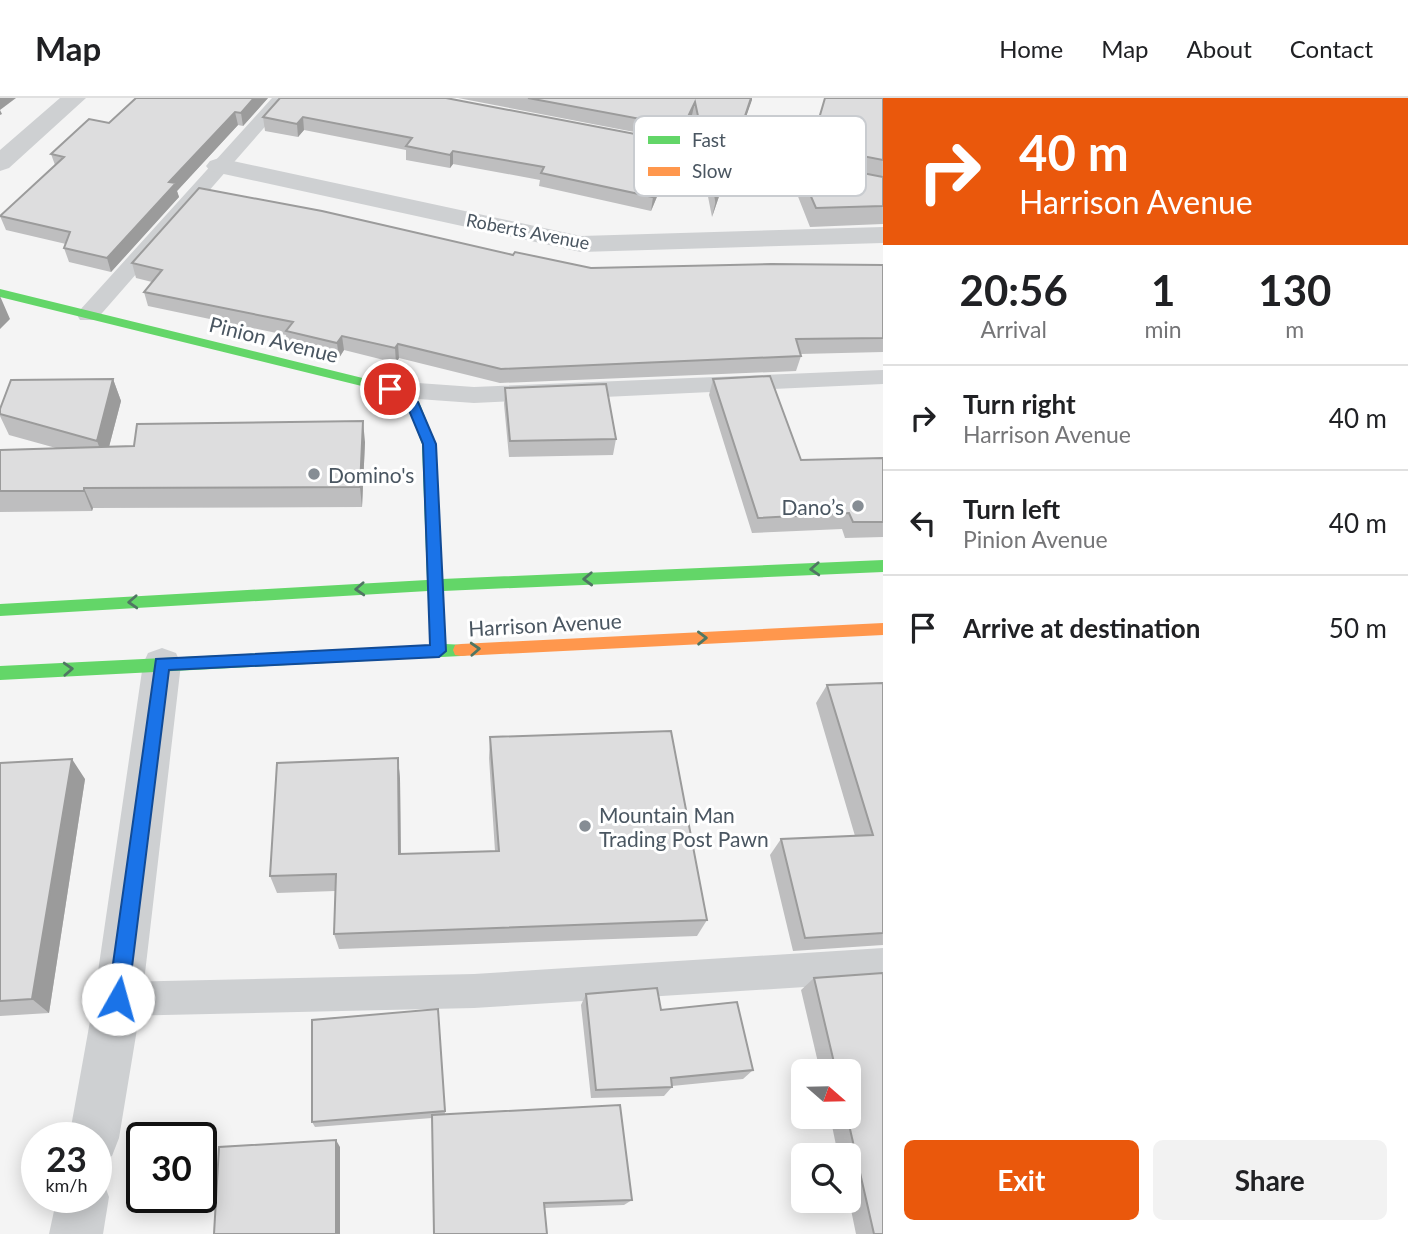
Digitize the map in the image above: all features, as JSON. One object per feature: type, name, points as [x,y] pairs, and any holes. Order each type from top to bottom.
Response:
[{"type":"main road","name":"Pinion Avenue","points":[[0,293],[390,389],[414,405],[429,444],[439,651]]},
{"type":"main road","name":"Harrison Avenue","points":[[0,610],[436,585],[883,566]]},
{"type":"main road","name":"Harrison Avenue","points":[[0,673],[883,629]]},
{"type":"street","points":[[0,163],[74,98]]},
{"type":"street","name":"Roberts Avenue","points":[[219,166],[581,244],[883,235]]},
{"type":"street","points":[[97,1122],[118,999],[162,664]]},
{"type":"street","points":[[76,1234],[80,1213]]},
{"type":"lane","points":[[88,315],[281,98]]},
{"type":"lane","points":[[622,138],[634,140]]},
{"type":"lane","points":[[390,389],[474,395],[883,377]]},
{"type":"lane","points":[[118,999],[474,991],[883,965]]},
{"type":"building","points":[[136,98],[254,98],[241,113],[235,112],[169,182],[176,183],[107,258],[64,248],[70,232],[0,216],[64,157],[51,154],[89,119],[109,123]]},
{"type":"building","points":[[280,98],[446,98],[634,134],[634,193],[541,173],[544,167],[453,151],[450,155],[406,146],[412,138],[303,117],[297,124],[263,117]]},
{"type":"building","points":[[528,98],[751,98],[745,116],[698,116],[695,102],[688,116],[634,118]]},
{"type":"building","points":[[825,98],[883,98],[883,160],[866,157],[866,116],[820,116]]},
{"type":"building","points":[[866,174],[883,177],[883,206],[816,208],[811,196],[866,196]]},
{"type":"building","points":[[199,188],[322,211],[513,255],[515,252],[591,268],[771,264],[883,265],[883,338],[796,339],[801,356],[501,369],[398,344],[395,348],[342,336],[337,343],[286,331],[293,322],[144,292],[162,270],[132,263]]},
{"type":"building","points":[[770,376],[801,460],[883,458],[883,522],[853,522],[849,513],[758,518],[713,379]]},
{"type":"building","points":[[113,379],[97,441],[0,414],[11,380]]},
{"type":"building","points":[[606,384],[616,439],[510,441],[505,388]]},
{"type":"building","points":[[363,421],[360,487],[0,491],[0,450],[134,446],[137,424]]},
{"type":"building","points":[[883,683],[883,933],[805,938],[781,839],[873,835],[827,685]]},
{"type":"building","name":"Mountain Man Trading Post Pawn","points":[[671,731],[707,920],[334,934],[336,874],[270,876],[277,763],[398,758],[399,854],[499,851],[490,737]]},
{"type":"building","points":[[72,759],[32,999],[0,1001],[0,763]]},
{"type":"building","points":[[883,973],[883,1234],[874,1234],[861,1177],[861,1143],[853,1143],[850,1129],[861,1129],[861,1059],[833,1059],[814,978]]},
{"type":"building","points":[[657,988],[661,1010],[737,1002],[753,1070],[671,1078],[672,1087],[596,1090],[586,994]]},
{"type":"building","points":[[438,1009],[445,1111],[312,1122],[312,1020]]},
{"type":"building","points":[[620,1105],[632,1200],[544,1203],[547,1234],[434,1234],[432,1115]]},
{"type":"building","points":[[336,1140],[336,1234],[214,1234],[219,1147]]},
{"type":"traffic: fast","points":[[0,293],[390,389],[414,405],[429,444],[438,651]]},
{"type":"traffic: fast","points":[[0,610],[436,585],[883,566]]},
{"type":"traffic: fast","points":[[0,673],[461,650]]},
{"type":"traffic: slow","points":[[461,650],[883,629]]},
{"type":"place","name":"Domino's","points":[[314,474]]},
{"type":"place","name":"Dano’s","points":[[858,506]]},
{"type":"place","name":"Mountain Man Trading Post Pawn","points":[[585,826]]},
{"type":"route","points":[[118,999],[162,664],[439,651],[429,444],[414,405],[390,389]]}]
